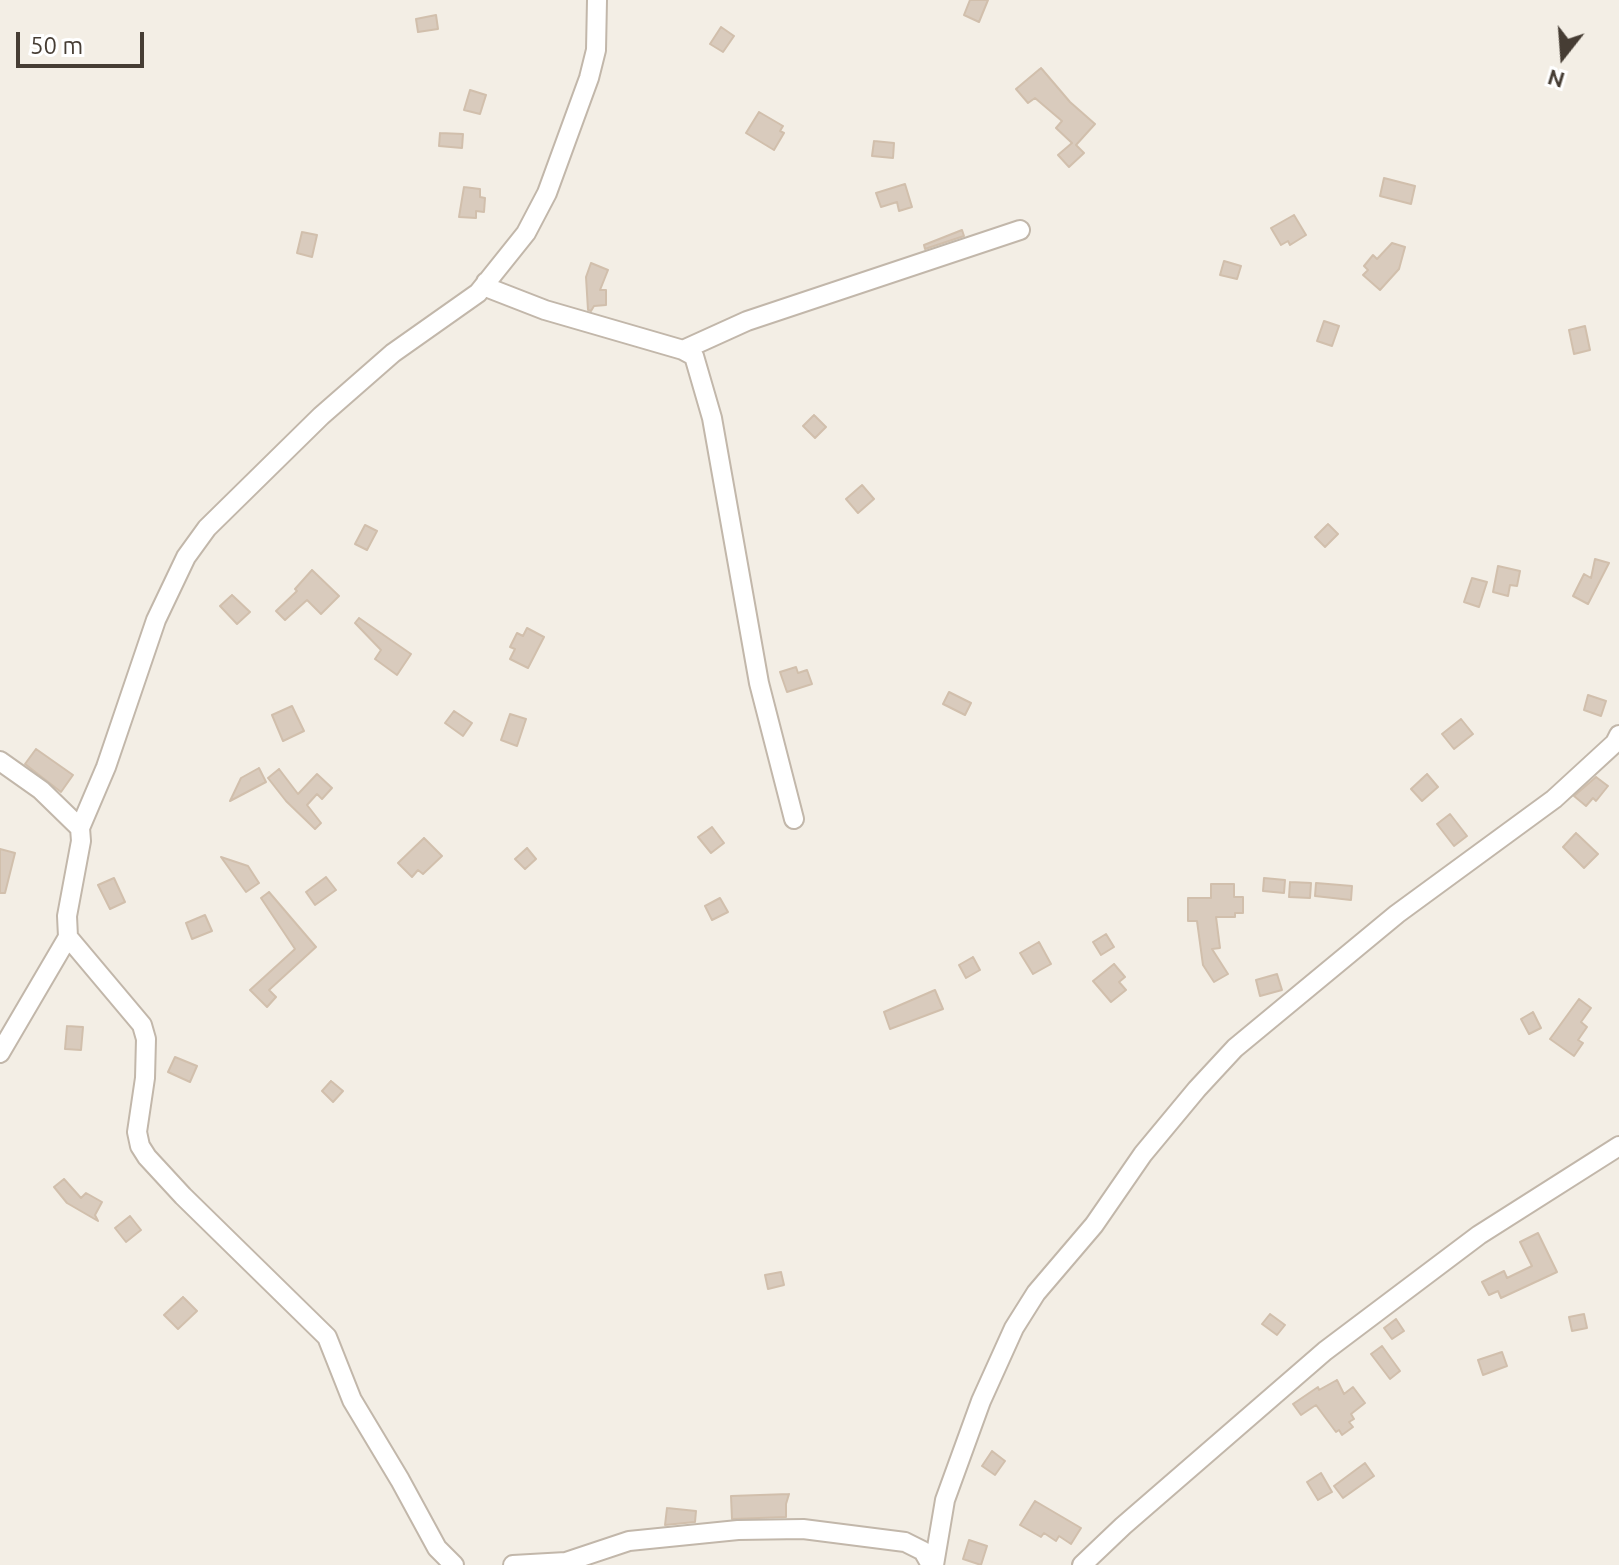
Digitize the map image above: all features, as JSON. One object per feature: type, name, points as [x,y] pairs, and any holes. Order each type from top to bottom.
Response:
[{"type":"street","points":[[0,1053],[68,937],[67,916],[80,828],[106,767],[156,620],[186,557],[207,528],[345,395],[393,353],[478,293],[526,233],[551,182],[589,78],[596,50],[597,0]]},
{"type":"street","points":[[683,350],[747,321],[1020,230]]},
{"type":"street","points":[[486,282],[491,289],[545,310],[683,350],[694,356],[712,418],[759,683],[794,819]]},
{"type":"street","points":[[932,1565],[945,1500],[981,1401],[1014,1328],[1036,1293],[1094,1225],[1143,1154],[1235,1048],[1397,914],[1554,799],[1615,743],[1619,735]]},
{"type":"street","points":[[0,761],[47,795],[80,828]]},
{"type":"street","points":[[68,937],[142,1025],[146,1039],[145,1078],[137,1132],[140,1146],[225,1238],[327,1337],[352,1400],[437,1548],[454,1565]]},
{"type":"street","points":[[1082,1565],[1325,1351],[1479,1235],[1619,1146]]},
{"type":"street","points":[[513,1565],[566,1562],[629,1541],[738,1530],[803,1529],[905,1542],[923,1551],[932,1565]]},
{"type":"building","points":[[970,0],[988,0],[979,22],[964,15]]},
{"type":"building","points":[[436,15],[438,29],[418,32],[416,19]]},
{"type":"building","points":[[721,27],[734,36],[723,52],[710,44]]},
{"type":"building","points":[[1041,68],[1070,102],[1095,124],[1076,145],[1084,153],[1069,167],[1058,155],[1072,143],[1056,128],[1062,121],[1035,98],[1028,103],[1016,89]]},
{"type":"building","points":[[470,90],[486,95],[480,114],[464,110]]},
{"type":"building","points":[[759,112],[783,126],[780,131],[784,133],[774,150],[746,133]]},
{"type":"building","points":[[440,133],[463,134],[462,148],[439,146]]},
{"type":"building","points":[[874,141],[894,143],[893,158],[872,156]]},
{"type":"building","points":[[1384,178],[1415,186],[1411,204],[1380,196]]},
{"type":"building","points":[[905,184],[912,207],[899,211],[897,202],[881,207],[876,193]]},
{"type":"building","points":[[464,187],[480,189],[480,197],[485,198],[484,212],[476,211],[476,218],[459,217]]},
{"type":"building","points":[[1294,215],[1306,235],[1290,245],[1288,241],[1281,245],[1271,228]]},
{"type":"building","points":[[962,230],[964,236],[925,249],[924,245]]},
{"type":"building","points":[[302,232],[317,235],[312,257],[297,253]]},
{"type":"building","points":[[1392,243],[1405,247],[1399,269],[1380,290],[1363,275],[1368,270],[1364,266],[1373,255],[1377,259]]},
{"type":"building","points":[[1224,261],[1241,266],[1237,279],[1220,275]]},
{"type":"building","points":[[591,263],[608,270],[600,290],[606,290],[606,305],[594,306],[591,311],[588,310],[586,277]]},
{"type":"building","points":[[1324,321],[1339,326],[1332,346],[1317,341]]},
{"type":"building","points":[[1585,326],[1590,350],[1574,354],[1569,330]]},
{"type":"building","points":[[814,415],[826,427],[815,438],[803,426]]},
{"type":"building","points":[[862,485],[874,499],[858,513],[846,499]]},
{"type":"building","points":[[1328,524],[1338,534],[1325,547],[1315,537]]},
{"type":"building","points":[[365,525],[377,531],[367,550],[355,544]]},
{"type":"building","points":[[1595,559],[1609,563],[1588,604],[1573,596],[1584,574],[1591,578]]},
{"type":"building","points":[[1498,566],[1520,571],[1517,586],[1510,585],[1508,596],[1493,592]]},
{"type":"building","points":[[312,570],[339,596],[321,614],[307,600],[285,620],[276,611],[297,591],[295,589]]},
{"type":"building","points":[[1472,578],[1487,582],[1479,607],[1464,602]]},
{"type":"building","points":[[232,595],[250,612],[237,624],[220,606]]},
{"type":"building","points":[[359,618],[411,654],[397,675],[375,659],[381,650],[355,623]]},
{"type":"building","points":[[527,628],[544,637],[528,668],[510,659],[515,649],[510,647],[517,633],[523,636]]},
{"type":"building","points":[[796,667],[798,673],[807,670],[812,684],[787,692],[780,672]]},
{"type":"building","points":[[949,692],[971,703],[965,715],[943,704]]},
{"type":"building","points":[[1588,695],[1606,701],[1601,716],[1584,710]]},
{"type":"building","points":[[292,706],[304,731],[283,741],[272,715]]},
{"type":"building","points":[[454,711],[472,723],[463,736],[445,723]]},
{"type":"building","points":[[510,714],[526,719],[517,746],[501,740]]},
{"type":"building","points":[[1461,719],[1473,734],[1454,749],[1442,734]]},
{"type":"building","points":[[36,749],[73,775],[61,792],[25,764]]},
{"type":"building","points":[[259,768],[266,782],[230,801],[241,778]]},
{"type":"building","points":[[279,769],[298,794],[317,774],[332,788],[322,799],[317,794],[307,805],[321,823],[315,829],[268,778]]},
{"type":"building","points":[[1427,774],[1438,787],[1422,801],[1411,789]]},
{"type":"building","points":[[1596,777],[1608,786],[1596,801],[1593,798],[1586,806],[1574,796]]},
{"type":"building","points":[[1450,814],[1467,836],[1454,846],[1437,824]]},
{"type":"building","points":[[712,827],[724,843],[711,853],[698,837]]},
{"type":"building","points":[[1576,833],[1598,854],[1584,868],[1563,847]]},
{"type":"building","points":[[424,838],[442,856],[423,874],[418,870],[412,877],[398,863]]},
{"type":"building","points":[[527,848],[536,859],[525,869],[515,859]]},
{"type":"building","points":[[0,849],[15,853],[5,893],[0,893]]},
{"type":"building","points":[[221,857],[248,866],[259,883],[246,892]]},
{"type":"building","points":[[326,877],[336,890],[315,905],[306,892]]},
{"type":"building","points":[[114,878],[125,902],[110,909],[98,885]]},
{"type":"building","points":[[1264,878],[1285,880],[1284,893],[1263,891]]},
{"type":"building","points":[[1290,882],[1311,883],[1310,898],[1289,897]]},
{"type":"building","points":[[1316,883],[1352,886],[1351,900],[1315,896]]},
{"type":"building","points":[[1211,884],[1234,884],[1234,897],[1243,897],[1243,913],[1235,913],[1235,917],[1216,917],[1220,948],[1212,949],[1228,974],[1214,982],[1203,965],[1197,921],[1188,921],[1188,898],[1211,898]]},
{"type":"building","points":[[269,892],[316,947],[269,990],[276,997],[267,1007],[250,990],[295,949],[261,898]]},
{"type":"building","points":[[720,898],[728,912],[712,920],[705,906]]},
{"type":"building","points":[[205,915],[212,931],[192,939],[186,923]]},
{"type":"building","points":[[1106,934],[1114,947],[1101,955],[1093,942]]},
{"type":"building","points":[[1039,942],[1051,964],[1033,974],[1020,953]]},
{"type":"building","points":[[973,957],[980,970],[966,978],[959,965]]},
{"type":"building","points":[[1114,964],[1125,977],[1119,982],[1126,990],[1111,1002],[1093,981]]},
{"type":"building","points":[[1277,974],[1282,990],[1260,996],[1256,980]]},
{"type":"building","points":[[935,990],[943,1009],[890,1029],[884,1012]]},
{"type":"building","points":[[1579,999],[1591,1008],[1581,1022],[1587,1027],[1578,1040],[1583,1043],[1574,1056],[1550,1039]]},
{"type":"building","points":[[1533,1012],[1541,1028],[1529,1034],[1521,1019]]},
{"type":"building","points":[[67,1026],[83,1027],[81,1050],[65,1049]]},
{"type":"building","points":[[175,1057],[197,1066],[190,1082],[168,1072]]},
{"type":"building","points":[[331,1081],[343,1091],[333,1102],[322,1091]]},
{"type":"building","points":[[64,1179],[81,1198],[86,1193],[102,1202],[95,1215],[98,1221],[67,1203],[54,1187]]},
{"type":"building","points":[[130,1216],[141,1230],[126,1242],[115,1228]]},
{"type":"building","points":[[1538,1233],[1557,1272],[1501,1298],[1498,1291],[1489,1295],[1482,1282],[1504,1271],[1507,1278],[1532,1266],[1520,1242]]},
{"type":"building","points":[[781,1272],[784,1285],[768,1289],[765,1275]]},
{"type":"building","points":[[183,1297],[197,1311],[178,1329],[164,1315]]},
{"type":"building","points":[[1270,1314],[1285,1325],[1277,1335],[1262,1324]]},
{"type":"building","points":[[1584,1314],[1587,1328],[1572,1331],[1569,1317]]},
{"type":"building","points":[[1396,1319],[1404,1331],[1392,1339],[1384,1328]]},
{"type":"building","points":[[1382,1346],[1400,1371],[1390,1379],[1371,1354]]},
{"type":"building","points":[[1502,1352],[1507,1366],[1483,1375],[1478,1360]]},
{"type":"building","points":[[1337,1380],[1344,1394],[1353,1387],[1365,1403],[1351,1414],[1354,1419],[1349,1422],[1353,1427],[1342,1435],[1339,1430],[1336,1432],[1316,1405],[1301,1415],[1293,1404],[1318,1387],[1319,1390]]},
{"type":"building","points":[[992,1451],[1005,1461],[995,1475],[982,1466]]},
{"type":"building","points":[[1365,1463],[1374,1476],[1343,1498],[1334,1486]]},
{"type":"building","points":[[1321,1473],[1332,1492],[1318,1500],[1307,1482]]},
{"type":"building","points":[[789,1494],[786,1517],[732,1519],[731,1496]]},
{"type":"building","points":[[1035,1501],[1081,1528],[1071,1544],[1059,1536],[1056,1541],[1044,1533],[1041,1537],[1020,1525]]},
{"type":"building","points":[[667,1508],[696,1511],[695,1522],[665,1525]]},
{"type":"building","points":[[969,1540],[987,1546],[981,1565],[963,1559]]}]
